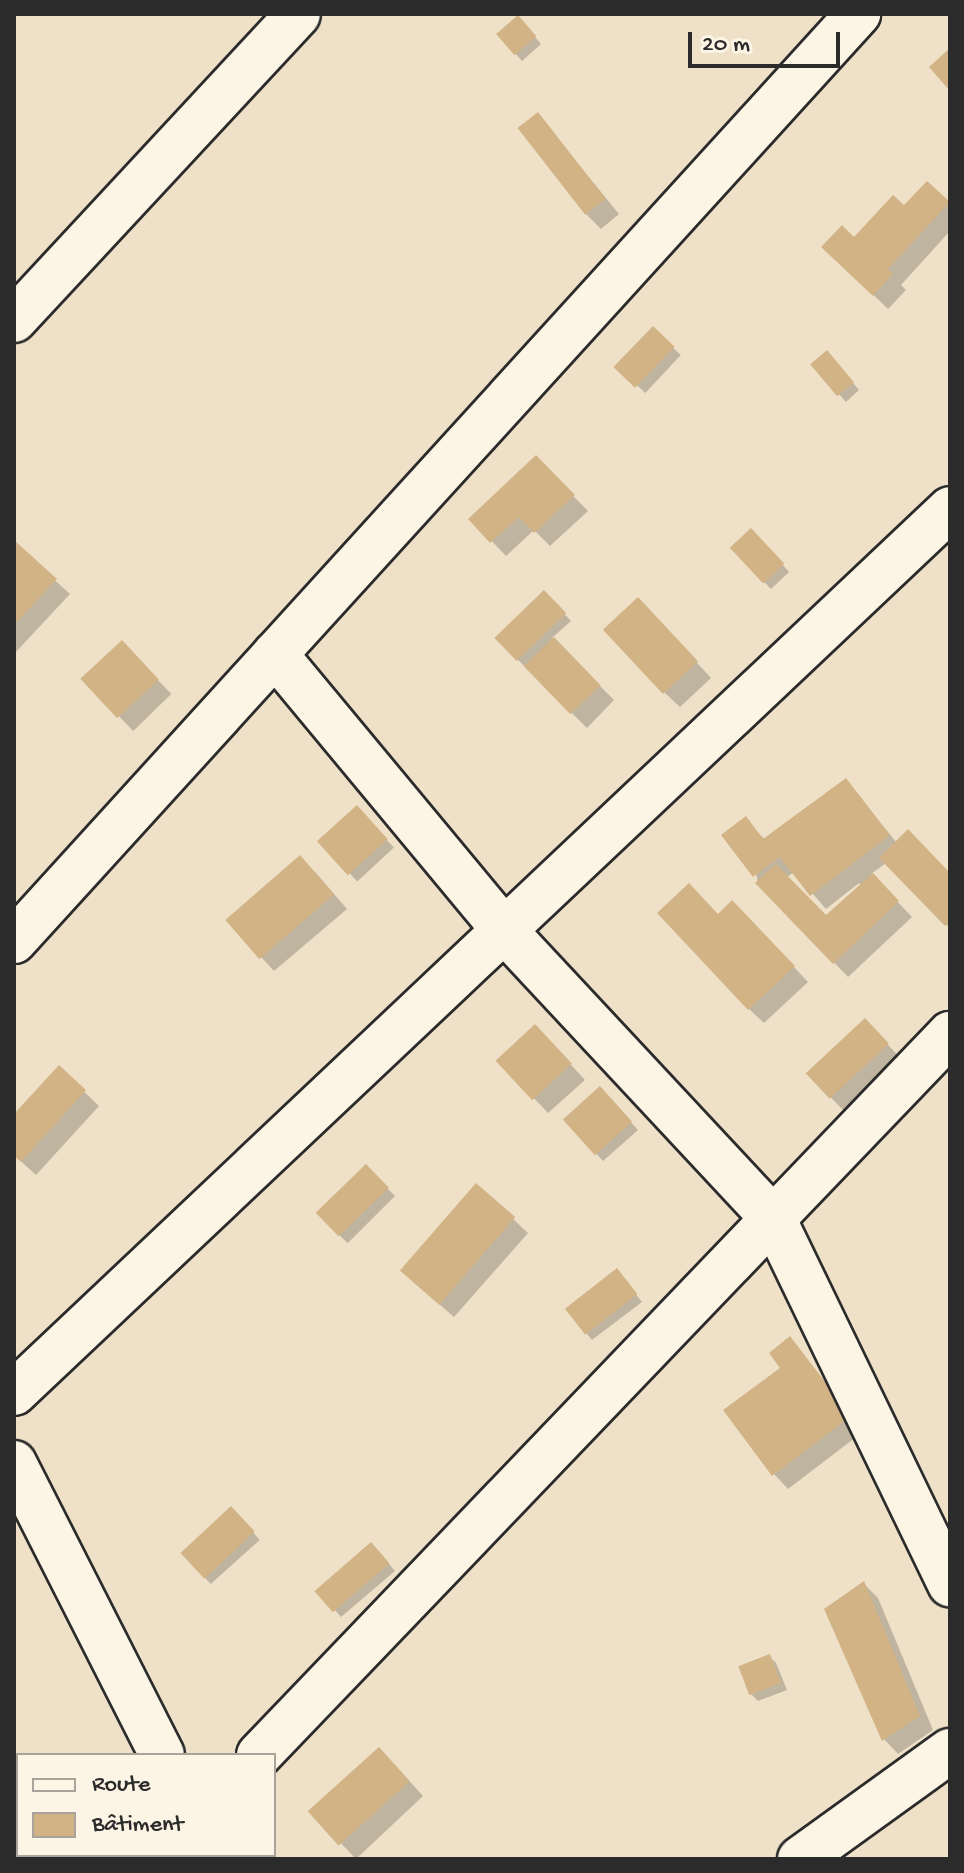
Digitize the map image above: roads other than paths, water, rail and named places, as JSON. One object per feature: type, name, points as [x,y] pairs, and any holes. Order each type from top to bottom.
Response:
[{"type":"street","points":[[14,320],[298,14]]},
{"type":"street","points":[[14,941],[858,14]]},
{"type":"street","points":[[14,1393],[950,509]]},
{"type":"street","points":[[275,654],[504,930],[773,1218],[950,1584]]},
{"type":"street","points":[[261,1753],[950,1034]]},
{"type":"street","points":[[20,1488],[161,1753]]},
{"type":"street","points":[[800,1859],[950,1751]]}]
